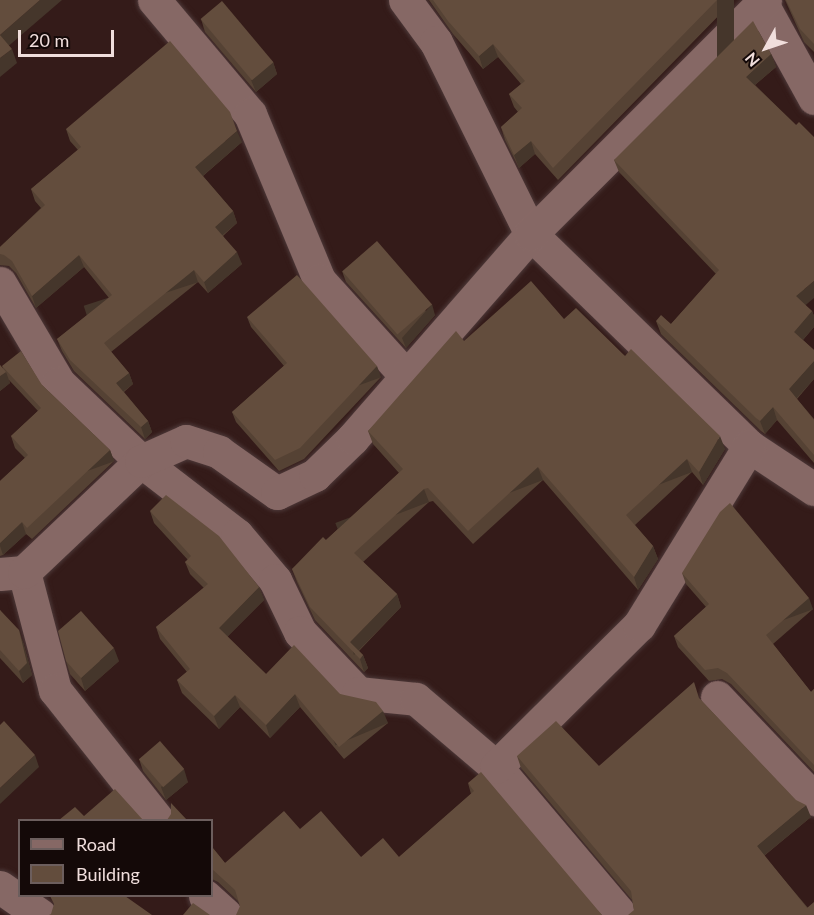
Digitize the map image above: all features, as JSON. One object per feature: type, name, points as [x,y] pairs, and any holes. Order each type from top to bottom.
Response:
[{"type":"street","points":[[154,0],[250,114],[319,280],[406,376]]},
{"type":"street","points":[[405,0],[436,42],[531,234],[749,446],[814,489]]},
{"type":"street","points":[[157,819],[55,690],[12,573],[141,461],[186,441],[219,452],[277,494],[315,475],[531,234],[763,1],[814,98]]},
{"type":"street","points":[[0,283],[59,382],[141,461],[237,535],[275,580],[300,633],[358,693],[416,699],[496,767],[621,915]]},
{"type":"street","points":[[496,767],[639,625],[749,446]]},
{"type":"street","points":[[717,697],[814,799]]},
{"type":"street","points":[[0,886],[40,915]]},
{"type":"street","points":[[206,897],[226,915]]},
{"type":"building","points":[[0,0],[40,0],[0,35]]},
{"type":"building","points":[[433,0],[717,0],[553,168],[531,141],[514,155],[501,127],[522,108],[509,94],[525,81],[493,44],[479,56]]},
{"type":"building","points":[[786,0],[814,0],[814,44],[800,29]]},
{"type":"building","points":[[222,1],[273,62],[252,80],[201,19]]},
{"type":"building","points":[[753,21],[771,54],[746,77],[796,125],[799,122],[814,137],[814,281],[796,296],[812,311],[794,332],[814,350],[814,361],[789,389],[814,420],[814,455],[773,407],[760,421],[656,321],[661,315],[671,324],[719,270],[614,160]]},
{"type":"building","points":[[0,35],[12,49],[0,58]]},
{"type":"building","points":[[170,41],[230,112],[237,131],[195,167],[233,211],[215,227],[237,252],[204,282],[194,270],[104,343],[129,373],[116,383],[148,421],[141,427],[70,360],[57,339],[112,295],[79,255],[32,296],[12,261],[0,254],[0,247],[45,205],[31,189],[81,147],[66,129]]},
{"type":"building","points":[[377,241],[432,304],[397,335],[342,271]]},
{"type":"building","points":[[297,275],[377,366],[300,448],[275,460],[232,412],[287,363],[247,317]]},
{"type":"building","points":[[531,281],[564,319],[576,308],[625,356],[631,349],[720,436],[699,472],[687,459],[626,515],[653,546],[634,577],[538,467],[468,531],[428,488],[424,489],[354,553],[397,594],[350,642],[363,655],[360,659],[310,607],[292,569],[323,537],[326,540],[403,469],[368,431],[456,331],[464,341]]},
{"type":"building","points":[[21,351],[42,385],[110,450],[27,528],[22,522],[0,543],[0,481],[28,455],[11,436],[41,408],[2,366]]},
{"type":"building","points":[[0,365],[6,372],[0,376]]},
{"type":"building","points":[[166,495],[219,536],[259,587],[219,628],[266,674],[294,645],[340,694],[376,702],[383,711],[339,747],[295,694],[266,725],[235,695],[214,716],[177,680],[190,669],[156,627],[208,584],[185,562],[191,556],[150,511]]},
{"type":"building","points":[[730,503],[809,598],[766,635],[811,692],[814,689],[814,765],[727,673],[718,668],[705,670],[674,636],[709,604],[682,573],[720,512]]},
{"type":"building","points":[[0,610],[19,630],[27,663],[19,671],[0,650]]},
{"type":"building","points":[[81,611],[114,648],[81,678],[66,661],[58,631]]},
{"type":"building","points":[[694,682],[699,698],[796,800],[806,805],[757,846],[807,908],[814,902],[814,915],[628,915],[634,910],[631,891],[517,756],[556,721],[599,766]]},
{"type":"building","points":[[4,721],[35,755],[0,788],[0,725]]},
{"type":"building","points":[[160,741],[184,769],[163,787],[139,759]]},
{"type":"building","points":[[481,772],[602,915],[236,915],[240,906],[235,890],[213,870],[213,848],[225,863],[284,811],[300,829],[321,811],[361,857],[383,838],[399,857],[474,791],[468,783]]},
{"type":"building","points":[[115,789],[142,819],[60,819],[75,807],[84,816]]},
{"type":"building","points":[[171,803],[186,819],[168,819],[171,814]]},
{"type":"building","points":[[50,897],[126,897],[152,915],[49,915],[54,904]]},
{"type":"building","points":[[193,903],[210,915],[183,915]]}]
